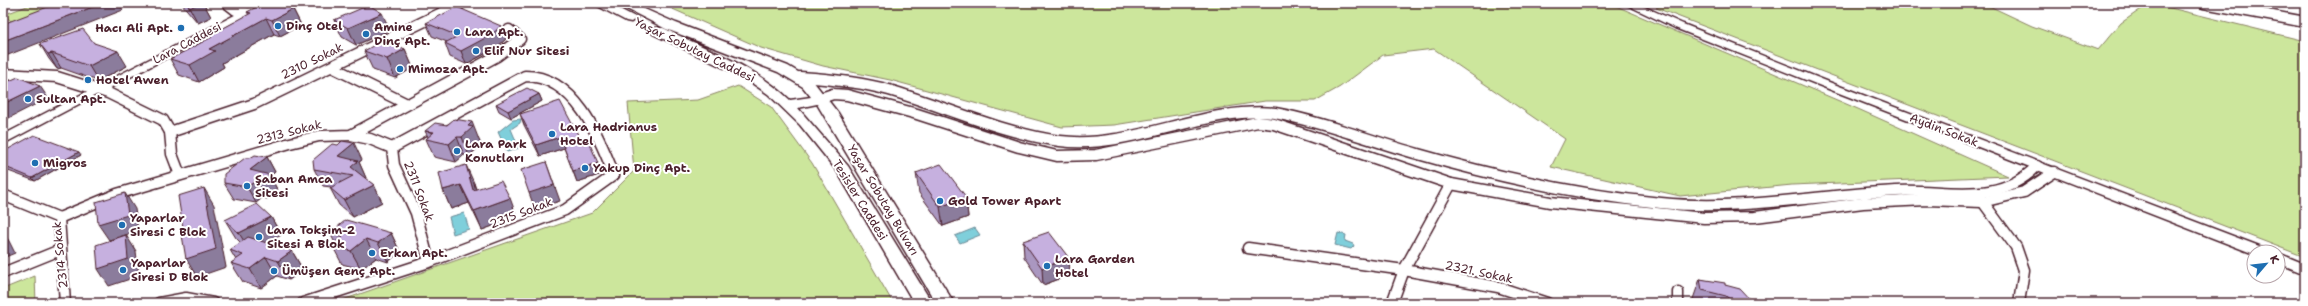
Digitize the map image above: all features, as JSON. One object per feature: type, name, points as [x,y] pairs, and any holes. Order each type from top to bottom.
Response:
[{"type":"main road","name":"Yaşar Sobutay Caddesi","points":[[598,3],[748,74],[773,91],[787,104]]},
{"type":"main road","points":[[621,3],[672,26],[800,77]]},
{"type":"main road","points":[[773,91],[780,83],[800,77]]},
{"type":"main road","name":"Yaşar Sobutay Bulvarı","points":[[800,77],[821,98],[945,303]]},
{"type":"main road","points":[[787,104],[802,104],[821,98]]},
{"type":"main road","name":"Tesisler Caddesi","points":[[787,104],[805,122],[843,169],[923,303]]},
{"type":"street","points":[[227,3],[236,10],[245,12]]},
{"type":"street","name":"Lara Caddesi","points":[[3,140],[245,12],[266,3]]},
{"type":"street","name":"2310 Sokak","points":[[170,132],[254,104],[462,3]]},
{"type":"street","name":"Aydin Sokak","points":[[1628,3],[1708,37],[2246,246]]},
{"type":"street","points":[[2204,3],[2305,22]]},
{"type":"street","name":"2313 Sokak","points":[[59,218],[117,194],[290,143],[319,136],[351,135],[497,56],[520,39],[509,30]]},
{"type":"street","points":[[332,67],[407,104]]},
{"type":"street","points":[[3,74],[57,77],[100,90],[162,120],[170,132],[172,154],[180,175]]},
{"type":"street","name":"2315 Sokak","points":[[392,148],[525,76],[534,76],[565,90],[573,98],[599,135],[614,175],[565,210],[429,262]]},
{"type":"street","points":[[800,77],[820,78],[888,90],[1018,132],[1077,143],[1100,141],[1243,112],[1261,110],[1291,117],[1451,165],[1497,176],[1560,189],[1660,203],[1722,206],[1908,190],[1980,198],[2029,177],[2037,166]]},
{"type":"street","points":[[821,98],[833,94],[847,94],[917,114],[1019,147],[1057,156],[1096,155],[1258,122],[1274,124],[1451,184],[1550,202],[1665,216],[1704,218],[1756,217],[1863,203],[1980,198],[2024,192],[2038,185],[2054,172]]},
{"type":"street","points":[[351,135],[370,139],[392,148]]},
{"type":"street","name":"2311 Sokak","points":[[392,148],[394,165],[416,213],[429,262]]},
{"type":"street","points":[[1392,303],[1404,270],[1451,184]]},
{"type":"street","name":"2314 Sokak","points":[[3,195],[59,218],[60,250],[65,303]]},
{"type":"street","points":[[1980,198],[2016,247],[2024,270],[2019,303]]},
{"type":"street","name":"2321. Sokak","points":[[1248,248],[1404,270],[1498,287],[1547,303]]},
{"type":"street","points":[[3,273],[60,250]]},
{"type":"street","points":[[2286,261],[2305,269]]},
{"type":"street","points":[[303,303],[429,262]]},
{"type":"street","points":[[159,303],[180,297],[202,298],[213,303]]},
{"type":"green space","points":[[35,3],[64,3],[14,23],[3,15]]},
{"type":"green space","points":[[659,3],[1609,3],[1858,109],[2008,176],[1792,185],[1680,196],[1551,167],[1565,139],[1434,49],[1383,55],[1340,87],[1315,101],[1265,101],[1114,125],[1062,127],[890,80],[823,66],[761,48]]},
{"type":"green space","points":[[1663,3],[1983,3],[2032,26],[2098,50],[2121,23],[2150,3],[2305,41],[2305,257],[2286,250],[2286,244],[2271,244],[1656,8]]},
{"type":"green space","points":[[738,86],[771,107],[812,163],[893,303],[334,303],[592,213],[634,171],[628,103],[698,100]]},
{"type":"green space","points":[[35,276],[36,303],[3,303],[3,289]]},
{"type":"water","points":[[521,119],[520,123],[511,129],[519,148],[507,152],[498,132],[513,120]]},
{"type":"water","points":[[464,213],[469,229],[453,234],[449,217]]},
{"type":"water","points":[[975,228],[980,235],[960,243],[955,236]]},
{"type":"water","points":[[1338,233],[1346,235],[1345,241],[1353,244],[1354,246],[1351,249],[1335,245]]},
{"type":"building","points":[[58,3],[103,3],[3,41],[3,24]]},
{"type":"building","points":[[186,3],[199,3],[190,8]]},
{"type":"building","points":[[264,3],[275,3],[293,9],[272,20],[266,18],[209,49],[215,51],[190,65],[170,59],[212,37],[209,36],[251,13],[247,12]]},
{"type":"building","points":[[369,5],[382,13],[348,28],[334,20]]},
{"type":"building","points":[[457,7],[501,26],[491,35],[461,51],[445,43],[458,36],[426,23]]},
{"type":"building","points":[[83,29],[94,43],[118,51],[89,66],[52,53],[48,54],[40,44]]},
{"type":"building","points":[[387,41],[405,49],[387,59],[364,51],[378,43],[381,44]]},
{"type":"building","points":[[18,77],[40,86],[3,104],[3,82],[5,83]]},
{"type":"building","points":[[527,88],[539,94],[508,111],[496,104]]},
{"type":"building","points":[[560,101],[583,144],[589,142],[598,163],[573,171],[560,137],[536,145],[520,114]]},
{"type":"building","points":[[454,119],[472,122],[468,126],[473,127],[462,137],[457,137],[449,144],[426,139],[434,132],[425,131],[435,123],[447,125]]},
{"type":"building","name":"Migros","points":[[34,135],[79,152],[32,178],[3,166],[3,152]]},
{"type":"building","points":[[342,141],[354,143],[338,156],[358,161],[351,167],[374,185],[344,200],[330,188],[353,176],[314,169],[313,160],[332,144],[338,145]]},
{"type":"building","points":[[255,155],[267,157],[250,170],[270,175],[258,183],[254,182],[247,187],[224,183],[224,174],[245,158],[250,158]]},
{"type":"building","points":[[546,162],[554,185],[529,193],[521,170]]},
{"type":"building","points":[[941,164],[966,197],[940,207],[916,173]]},
{"type":"building","points":[[466,165],[473,190],[501,181],[510,198],[474,211],[461,185],[443,190],[439,173]]},
{"type":"building","points":[[204,188],[216,249],[186,259],[178,196]]},
{"type":"building","points":[[125,193],[128,215],[98,224],[96,202]]},
{"type":"building","points":[[257,204],[271,217],[239,233],[225,220]]},
{"type":"building","points":[[346,220],[391,233],[378,243],[366,239],[351,251],[332,245],[343,236],[330,233]]},
{"type":"building","points":[[1049,232],[1069,258],[1042,268],[1023,241]]},
{"type":"building","points":[[3,234],[6,240],[3,241]]},
{"type":"building","points":[[126,235],[128,259],[98,269],[96,245]]},
{"type":"building","points":[[248,237],[292,251],[278,261],[266,257],[250,269],[231,263],[243,255],[230,250]]},
{"type":"building","points":[[1700,279],[1725,283],[1725,285],[1740,289],[1753,303],[1734,303],[1726,296],[1702,290]]},
{"type":"place","name":"Dinç Otel","points":[[278,26]]},
{"type":"place","name":"Hacı Ali Apt.","points":[[181,28]]},
{"type":"place","name":"Lara Apt.","points":[[457,32]]},
{"type":"place","name":"Amine Dinç Apt.","points":[[366,34]]},
{"type":"place","name":"Elif Nur Sitesi","points":[[476,51]]},
{"type":"place","name":"Mimoza Apt.","points":[[400,69]]},
{"type":"place","name":"Hotel Awen","points":[[88,80]]},
{"type":"place","name":"Sultan Apt.","points":[[28,99]]},
{"type":"place","name":"Lara Hadrianus Hotel","points":[[552,134]]},
{"type":"place","name":"Lara Park Konutları","points":[[457,151]]},
{"type":"place","name":"Migros","points":[[35,163]]},
{"type":"place","name":"Yakup Dinç Apt.","points":[[585,168]]},
{"type":"place","name":"Şaban Amca Sitesi","points":[[247,186]]},
{"type":"place","name":"Gold Tower Apart","points":[[940,201]]},
{"type":"place","name":"Yaparlar Siresi C Blok","points":[[122,225]]},
{"type":"place","name":"Lara Tokşim-2 Sitesi A Blok","points":[[259,237]]},
{"type":"place","name":"Erkan Apt.","points":[[372,253]]},
{"type":"place","name":"Lara Garden Hotel","points":[[1047,266]]},
{"type":"place","name":"Yaparlar Siresi D Blok","points":[[123,270]]},
{"type":"place","name":"Ümüşen Genç Apt.","points":[[274,271]]}]
